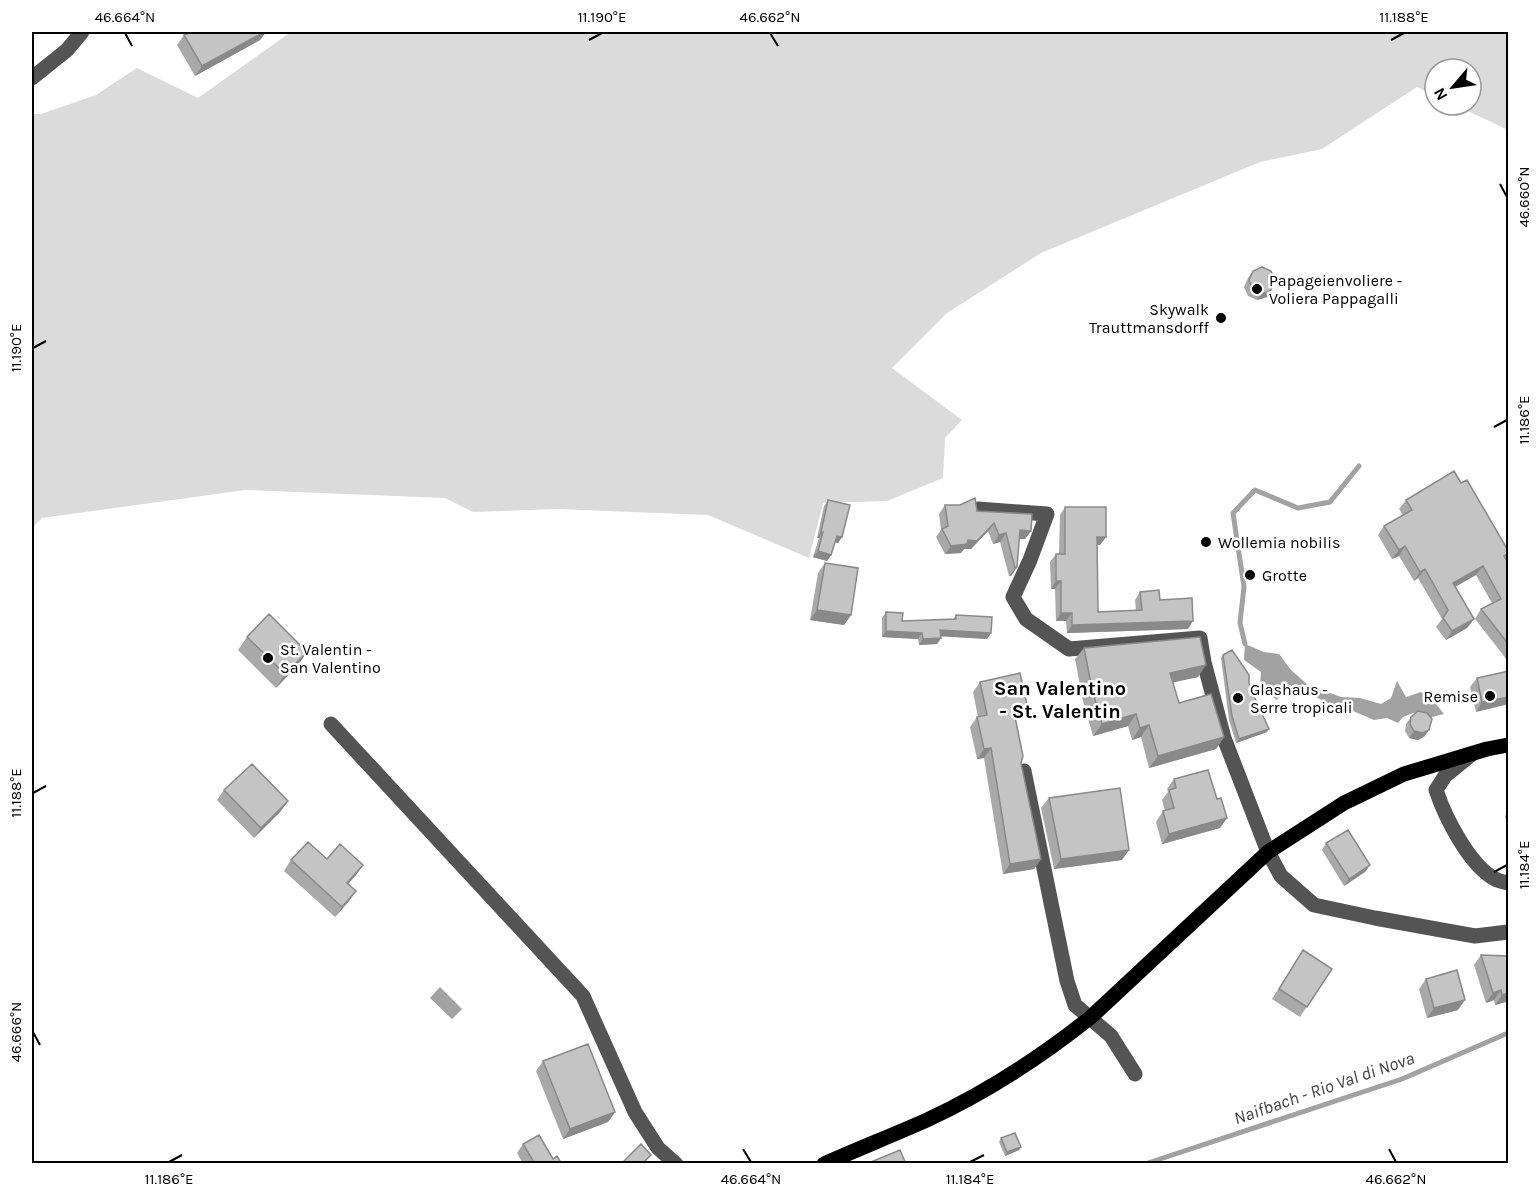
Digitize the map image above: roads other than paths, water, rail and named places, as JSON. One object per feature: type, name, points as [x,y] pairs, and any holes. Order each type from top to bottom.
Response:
[{"type":"main road","points":[[824,1164],[928,1119],[1010,1074],[1061,1041],[1091,1017],[1268,852],[1344,803],[1404,774],[1472,753],[1509,745]]},
{"type":"street","points":[[32,78],[67,50],[82,32]]},
{"type":"street","points":[[978,509],[1047,514],[1030,560],[1012,597],[1026,619],[1069,649],[1200,638],[1224,738],[1268,852],[1281,876],[1314,905],[1475,936],[1509,932]]},
{"type":"street","points":[[331,724],[583,996],[635,1112],[658,1148],[676,1164]]},
{"type":"street","points":[[1472,753],[1445,776],[1436,790],[1450,825],[1465,848],[1481,867],[1496,879],[1509,883]]},
{"type":"street","points":[[1024,771],[1067,981],[1075,1005],[1111,1036],[1135,1074]]},
{"type":"waterway","points":[[1245,644],[1240,623],[1244,587],[1233,513],[1255,490],[1298,508],[1330,502],[1359,466]]},
{"type":"waterway","name":"Naifbach - Rio Val di Nova","points":[[1145,1164],[1402,1079],[1508,1033]]},
{"type":"place","name":"Papageienvoliere - Voliera Pappagalli","points":[[1257,289]]},
{"type":"place","name":"Skywalk Trauttmansdorff","points":[[1221,318]]},
{"type":"place","name":"Wollemia nobilis","points":[[1206,542]]},
{"type":"place","name":"Grotte","points":[[1250,575]]},
{"type":"place","name":"St. Valentin - San Valentino","points":[[268,658]]},
{"type":"place","name":"Remise","points":[[1490,696]]},
{"type":"place","name":"Glashaus - Serre tropicali","points":[[1238,698]]},
{"type":"district","name":"San Valentino - St. Valentin","points":[[1060,700]]}]
